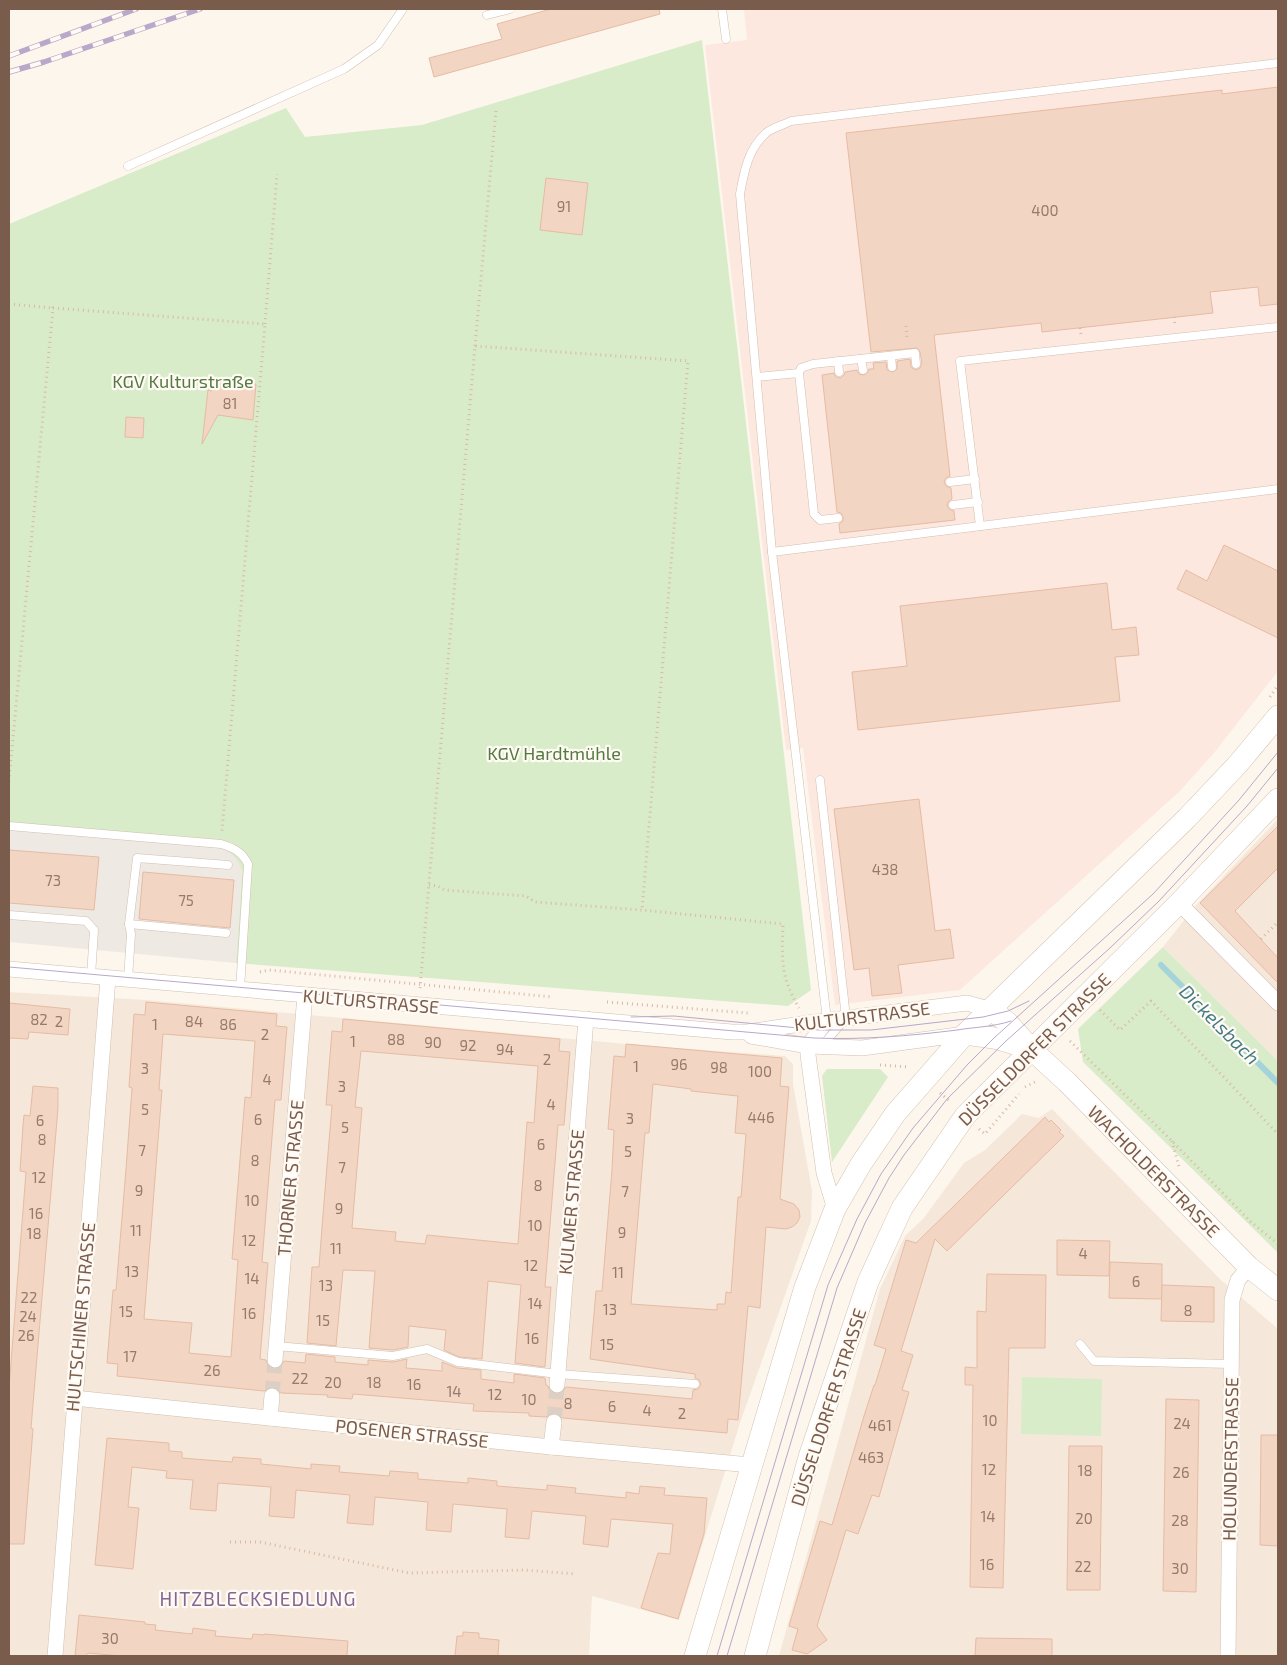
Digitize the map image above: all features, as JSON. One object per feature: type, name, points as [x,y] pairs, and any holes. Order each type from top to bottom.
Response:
[{"type":"main road","points":[[695,1656],[805,1287],[835,1209],[861,1164],[895,1114],[965,1034],[992,1010],[1187,818],[1238,764],[1278,716]]},
{"type":"main road","name":"DÜSSELDORFER STRASSE","points":[[755,1656],[808,1457],[868,1282],[902,1208],[965,1116],[1179,903],[1278,799]]},
{"type":"main road","name":"WACHOLDERSTRASSE","points":[[992,1010],[1008,1023],[1032,1050],[1067,1082],[1249,1267],[1278,1290]]},
{"type":"main road","name":"WACHOLDERSTRASSE","points":[[965,1034],[994,1038],[1032,1050]]},
{"type":"street","points":[[1179,903],[1278,1003]]},
{"type":"street","name":"KULTURSTRASSE","points":[[9,969],[418,1006],[740,1032],[815,1046],[862,1048],[965,1034]]},
{"type":"street","name":"HULTSCHINER STRASSE","points":[[55,1656],[108,978]]},
{"type":"street","name":"THORNER STRASSE","points":[[276,1353],[304,995]]},
{"type":"street","name":"KULTURSTRASSE","points":[[740,1032],[967,1003],[992,1010]]},
{"type":"street","name":"KULMER STRASSE","points":[[557,1380],[586,1020]]},
{"type":"street","points":[[827,1020],[815,1046],[824,1173],[835,1209]]},
{"type":"street","name":"HOLUNDERSTRASSE","points":[[1228,1656],[1232,1300],[1238,1280],[1249,1267]]},
{"type":"street","points":[[270,1418],[272,1396]]},
{"type":"street","name":"POSENER STRASSE","points":[[74,1398],[551,1447],[751,1465]]},
{"type":"street","points":[[551,1447],[554,1422]]},
{"type":"lane","points":[[128,166],[344,69],[378,45],[403,9]]},
{"type":"lane","points":[[487,15],[510,9]]},
{"type":"lane","points":[[722,9],[726,39]]},
{"type":"lane","points":[[827,1020],[772,552],[740,194],[745,168],[752,151],[767,133],[791,121],[1278,63]]},
{"type":"lane","points":[[980,526],[960,361],[1278,327]]},
{"type":"lane","points":[[838,518],[820,520],[814,514],[799,372],[801,368],[838,361],[915,353],[916,364]]},
{"type":"lane","points":[[891,356],[892,366]]},
{"type":"lane","points":[[861,359],[863,370]]},
{"type":"lane","points":[[838,361],[839,372]]},
{"type":"lane","points":[[757,376],[799,372]]},
{"type":"lane","points":[[950,482],[975,479]]},
{"type":"lane","points":[[772,552],[1278,489]]},
{"type":"lane","points":[[953,505],[978,502]]},
{"type":"lane","points":[[815,1046],[846,1018],[820,780]]},
{"type":"lane","points":[[9,826],[221,844],[243,854],[248,864],[240,989]]},
{"type":"lane","points":[[128,979],[131,934],[129,924],[137,858],[228,865]]},
{"type":"lane","points":[[9,915],[86,921],[94,930],[91,976]]},
{"type":"lane","points":[[129,924],[226,933]]},
{"type":"lane","points":[[1080,1344],[1094,1361],[1231,1364]]},
{"type":"lane","points":[[276,1353],[393,1356],[427,1349],[458,1362],[557,1380],[695,1384]]},
{"type":"path","points":[[418,1006],[496,110]]},
{"type":"path","points":[[221,844],[277,174]]},
{"type":"path","points":[[9,304],[265,324]]},
{"type":"path","points":[[9,781],[53,308]]},
{"type":"path","points":[[474,346],[688,361],[642,910]]},
{"type":"path","points":[[429,885],[438,886],[444,890],[526,896],[535,902],[783,924],[782,959],[785,979],[792,996],[808,1023]]},
{"type":"path","points":[[1261,939],[1278,922]]},
{"type":"path","points":[[269,970],[554,997]]},
{"type":"path","points":[[586,1020],[592,1000],[748,1012]]},
{"type":"path","points":[[1096,1006],[1120,1030],[1151,1001],[1278,1134]]},
{"type":"path","points":[[1070,1041],[1251,1222],[1278,1244]]},
{"type":"path","points":[[879,1065],[908,1066],[965,1116]]},
{"type":"path","points":[[230,1542],[260,1542],[409,1573],[523,1570],[576,1574]]},
{"type":"shaded area","points":[[744,9],[1278,9],[1278,671],[1214,753],[1180,791],[960,990],[835,1005],[803,748],[786,750],[705,45],[747,40]]},
{"type":"shaded area","points":[[1278,819],[1278,1061],[1163,947],[1197,904]]},
{"type":"shaded area","points":[[9,829],[218,847],[233,854],[239,861],[242,872],[236,963],[9,942]]},
{"type":"shaded area","points":[[9,992],[146,1000],[626,1044],[785,1056],[793,1064],[793,1084],[812,1191],[811,1221],[740,1423],[679,1620],[592,1596],[589,1656],[9,1656]]},
{"type":"shaded area","points":[[1052,1109],[1221,1280],[1278,1329],[1278,1656],[779,1656],[880,1289],[905,1236],[923,1219],[964,1163],[985,1150],[1022,1114],[1039,1118]]},
{"type":"green space","name":"KGV Hardtmühle","points":[[702,40],[811,990],[788,1006],[236,963],[242,872],[234,856],[227,851],[218,847],[9,829],[9,224],[286,108],[305,137],[422,125]]},
{"type":"green space","points":[[1163,947],[1278,1061],[1278,1253],[1083,1062],[1078,1029]]},
{"type":"green space","points":[[827,1069],[880,1069],[888,1077],[832,1162],[822,1076]]},
{"type":"green space","points":[[1022,1377],[1102,1379],[1101,1436],[1021,1434]]},
{"type":"building","points":[[551,9],[659,9],[660,14],[434,77],[429,58],[502,39],[497,24]]},
{"type":"building","points":[[1278,87],[1278,304],[1260,306],[1258,287],[1210,292],[1213,313],[1042,332],[1041,323],[934,335],[950,476],[944,482],[946,486],[951,488],[952,499],[947,505],[949,509],[954,511],[955,520],[840,533],[839,524],[843,521],[843,517],[841,513],[837,512],[822,375],[834,373],[836,377],[840,378],[845,372],[857,370],[859,374],[864,375],[869,369],[874,369],[873,363],[886,362],[887,370],[893,372],[897,369],[897,361],[910,359],[911,367],[916,370],[920,368],[922,363],[920,352],[917,348],[871,352],[846,133],[1222,90],[1222,94]]},
{"type":"building","points":[[546,178],[588,183],[582,235],[540,230]]},
{"type":"building","points":[[213,379],[256,384],[253,420],[218,415],[202,444],[208,390],[212,391]]},
{"type":"building","points":[[126,417],[144,418],[143,438],[125,437]]},
{"type":"building","points":[[1224,545],[1278,571],[1278,638],[1177,589],[1186,570],[1207,581]]},
{"type":"building","points":[[1107,583],[1112,630],[1136,627],[1139,655],[1115,657],[1120,701],[858,730],[852,672],[907,666],[900,606]]},
{"type":"building","points":[[919,799],[935,931],[950,929],[954,958],[898,965],[902,993],[872,996],[869,968],[854,970],[834,809]]},
{"type":"building","points":[[1278,826],[1278,868],[1235,911],[1278,958],[1278,983],[1200,903]]},
{"type":"building","points":[[9,850],[99,857],[94,910],[9,903]]},
{"type":"building","points":[[143,872],[234,880],[230,928],[139,919]]},
{"type":"building","points":[[146,1002],[277,1014],[276,1026],[287,1027],[281,1100],[275,1100],[262,1262],[268,1263],[260,1359],[266,1360],[269,1367],[275,1369],[279,1368],[284,1361],[305,1363],[306,1354],[335,1357],[335,1362],[368,1365],[368,1360],[393,1362],[407,1359],[406,1368],[442,1371],[442,1362],[457,1368],[481,1370],[481,1379],[514,1383],[514,1374],[545,1378],[546,1385],[552,1393],[557,1394],[561,1393],[566,1387],[692,1399],[693,1390],[698,1389],[701,1385],[699,1380],[695,1378],[695,1374],[590,1359],[596,1291],[602,1291],[612,1170],[614,1130],[608,1129],[614,1056],[625,1057],[626,1044],[782,1058],[780,1086],[789,1087],[780,1199],[794,1204],[799,1210],[800,1217],[797,1223],[786,1229],[766,1227],[760,1308],[748,1306],[738,1420],[728,1419],[727,1433],[563,1418],[555,1413],[546,1417],[529,1416],[529,1413],[473,1411],[474,1404],[353,1394],[352,1399],[327,1397],[328,1395],[281,1393],[273,1387],[264,1391],[117,1376],[118,1364],[107,1363],[113,1290],[116,1290],[126,1169],[132,1088],[129,1087],[134,1014],[145,1015]],"holes":[[[163,1034],[255,1041],[251,1098],[245,1097],[232,1259],[238,1260],[231,1357],[189,1353],[192,1323],[144,1319],[162,1090],[159,1090]],[[653,1084],[691,1089],[691,1091],[738,1096],[735,1133],[746,1134],[741,1197],[738,1197],[731,1293],[726,1292],[725,1304],[717,1304],[717,1310],[631,1304],[645,1133],[649,1133]]]},
{"type":"building","points":[[9,1003],[70,1009],[68,1035],[29,1032],[28,1039],[9,1038]]},
{"type":"building","points":[[343,1019],[560,1039],[559,1051],[570,1052],[564,1125],[558,1125],[545,1287],[551,1287],[545,1367],[515,1363],[521,1285],[488,1281],[482,1359],[459,1357],[444,1350],[446,1330],[409,1326],[408,1347],[393,1350],[369,1348],[375,1271],[343,1270],[336,1346],[307,1343],[312,1267],[319,1267],[332,1105],[326,1105],[332,1031],[342,1032]],"holes":[[[361,1051],[538,1066],[534,1123],[527,1122],[518,1244],[427,1235],[425,1244],[395,1241],[396,1232],[352,1228],[362,1108],[355,1107]]]},
{"type":"building","points":[[33,1086],[58,1088],[58,1108],[31,1428],[33,1429],[24,1544],[9,1544],[9,1388],[26,1172],[20,1171],[24,1115],[30,1116]]},
{"type":"building","points":[[1045,1117],[1061,1130],[1059,1132],[1064,1136],[947,1251],[935,1239],[901,1351],[913,1355],[902,1390],[909,1392],[879,1497],[872,1495],[858,1534],[846,1530],[817,1626],[827,1640],[807,1654],[792,1650],[798,1629],[789,1626],[820,1521],[832,1525],[886,1349],[874,1345],[906,1240],[916,1243]]},
{"type":"building","points":[[1057,1240],[1110,1241],[1109,1276],[1057,1275]]},
{"type":"building","points":[[1110,1262],[1162,1264],[1162,1299],[1109,1298]]},
{"type":"building","points":[[987,1274],[1046,1275],[1045,1348],[1009,1348],[1003,1588],[970,1587],[973,1385],[965,1385],[965,1367],[977,1368],[977,1311],[986,1312]]},
{"type":"building","points":[[1162,1285],[1214,1287],[1214,1322],[1161,1321]]},
{"type":"building","points":[[1166,1399],[1199,1400],[1196,1592],[1163,1591]]},
{"type":"building","points":[[1261,1435],[1278,1435],[1278,1546],[1260,1545]]},
{"type":"building","points":[[107,1438],[169,1443],[169,1451],[182,1452],[182,1458],[232,1462],[233,1457],[261,1459],[261,1464],[311,1469],[311,1464],[340,1466],[339,1472],[389,1476],[390,1471],[418,1473],[418,1479],[468,1483],[468,1478],[497,1481],[497,1486],[547,1490],[547,1485],[576,1488],[575,1493],[626,1498],[626,1492],[639,1494],[640,1486],[665,1488],[664,1495],[707,1498],[704,1534],[678,1619],[641,1608],[658,1553],[670,1554],[673,1524],[611,1519],[608,1547],[583,1544],[586,1516],[532,1511],[529,1539],[505,1537],[507,1509],[453,1504],[451,1532],[426,1530],[428,1502],[375,1497],[373,1525],[347,1523],[350,1495],[296,1490],[294,1518],[269,1516],[271,1487],[218,1483],[216,1511],[190,1509],[193,1480],[166,1478],[167,1471],[132,1467],[128,1507],[139,1508],[133,1569],[95,1565]]},
{"type":"building","points":[[1069,1446],[1102,1446],[1100,1590],[1067,1590]]},
{"type":"building","points":[[79,1615],[145,1622],[145,1624],[156,1625],[155,1630],[192,1634],[193,1628],[216,1631],[215,1636],[252,1639],[253,1634],[264,1634],[348,1641],[347,1656],[121,1656],[88,1653],[85,1656],[75,1656]]},
{"type":"building","points":[[463,1632],[479,1633],[479,1638],[499,1640],[498,1656],[455,1656],[457,1636],[463,1636]]},
{"type":"building","points":[[976,1638],[1052,1639],[1052,1656],[975,1656]]},
{"type":"waterway","name":"Dickelsbach","points":[[1161,965],[1278,1083]]},
{"type":"tunnel","points":[[272,1396],[275,1360]]},
{"type":"tunnel","points":[[554,1422],[557,1385]]},
{"type":"tram line","points":[[717,1656],[828,1285],[857,1219],[881,1174],[913,1128],[967,1065],[994,1038],[1153,894],[1239,800],[1278,752]]},
{"type":"tram line","points":[[727,1656],[837,1288],[865,1223],[889,1178],[904,1155],[947,1099],[1006,1041],[1110,948],[1159,901],[1247,806],[1278,768]]},
{"type":"tram line","points":[[9,967],[814,1038],[903,1036],[984,1027],[1011,1021]]},
{"type":"tram line","points":[[631,1017],[674,1016],[819,1030],[871,1030],[983,1017],[1008,1011],[1029,1001]]},
{"type":"railway","points":[[9,56],[136,9]]},
{"type":"railway","points":[[9,72],[200,9]]},
{"type":"district","name":"HITZBLECKSIEDLUNG","points":[[258,1598]]},
{"type":"park label","name":"KGV Kulturstraße","points":[[183,381]]}]
